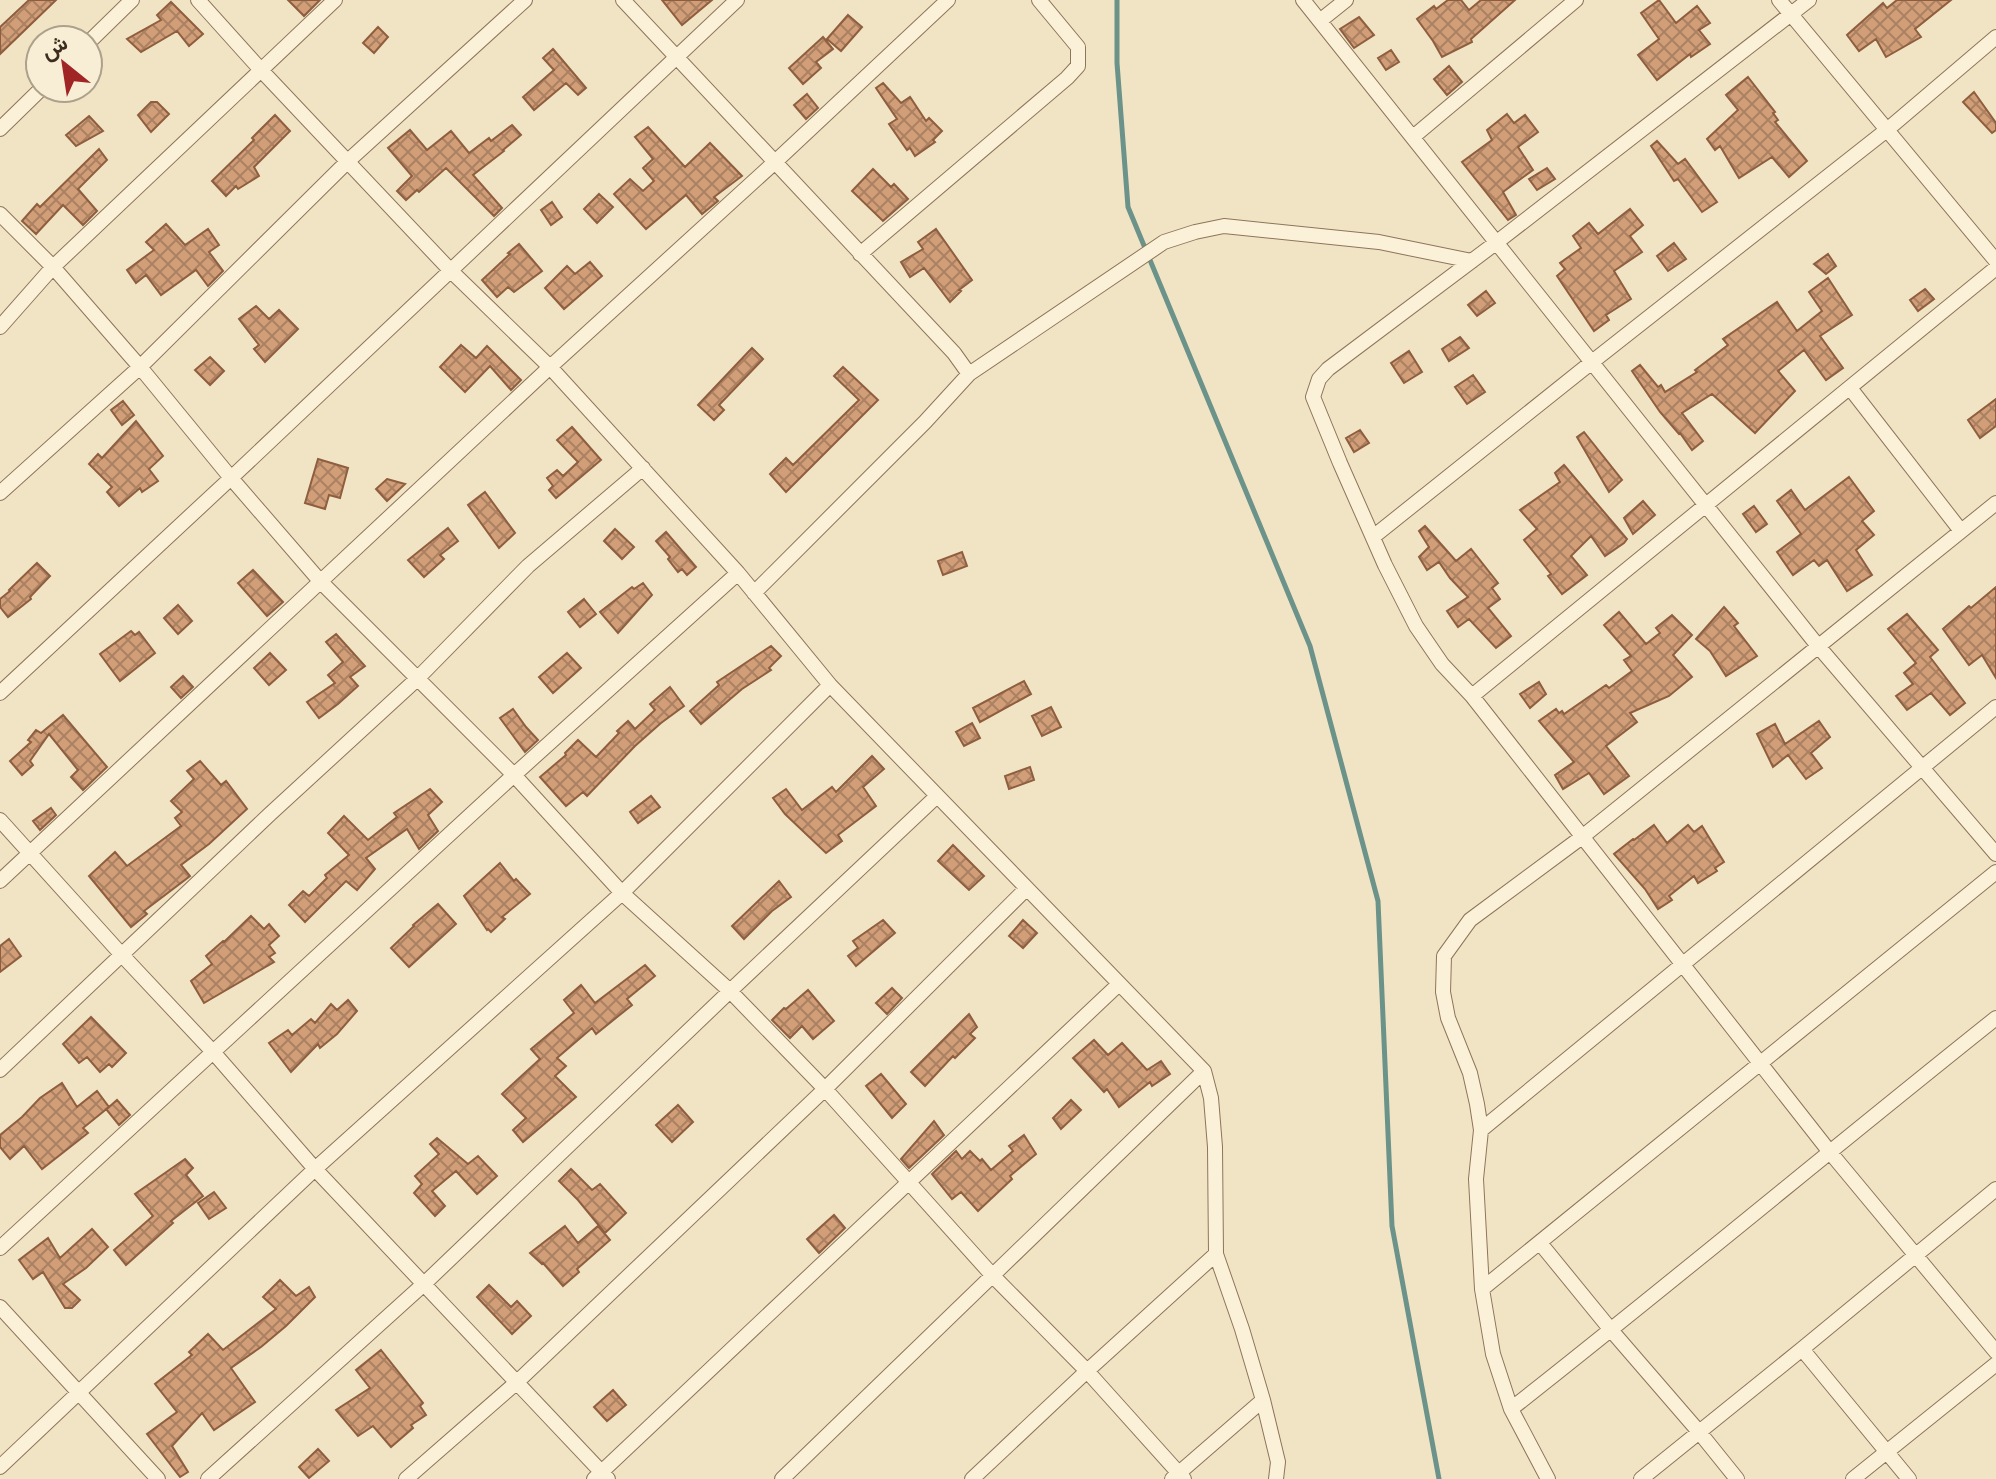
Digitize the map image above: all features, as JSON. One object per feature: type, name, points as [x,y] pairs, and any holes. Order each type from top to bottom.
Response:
[{"type":"street","points":[[104,27],[132,0]]},
{"type":"street","points":[[198,0],[451,271],[550,367],[738,573],[830,685],[1204,1071],[1211,1098],[1215,1147],[1216,1254],[1263,1400],[1278,1462],[1276,1479]]},
{"type":"street","points":[[0,327],[53,267],[335,0]]},
{"type":"street","points":[[0,493],[140,367],[348,161],[525,0]]},
{"type":"street","points":[[623,0],[954,353],[969,374]]},
{"type":"street","points":[[0,693],[737,0]]},
{"type":"street","points":[[0,881],[948,0]]},
{"type":"street","points":[[860,254],[1078,66],[1078,47],[1039,0]]},
{"type":"street","points":[[1303,0],[1818,646],[1996,854]]},
{"type":"street","points":[[1321,20],[1346,0]]},
{"type":"street","points":[[1413,137],[1576,0]]},
{"type":"street","points":[[1779,0],[1996,261]]},
{"type":"street","points":[[1809,0],[1328,369],[1319,379],[1313,397],[1396,587],[1416,626],[1442,664],[1472,696],[1829,1151],[1996,1352]]},
{"type":"street","points":[[1373,537],[1888,129],[1996,37]]},
{"type":"street","points":[[0,129],[26,104]]},
{"type":"street","points":[[0,214],[53,267],[320,581],[514,775],[622,893],[730,991],[825,1089],[993,1276],[1087,1371],[1178,1477],[1263,1400]]},
{"type":"street","points":[[754,593],[969,374],[1164,242],[1224,226],[1379,242],[1472,261]]},
{"type":"street","points":[[1472,696],[1996,268]]},
{"type":"street","points":[[1850,388],[1961,531]]},
{"type":"street","points":[[0,1070],[417,679],[528,566],[643,468]]},
{"type":"street","points":[[1548,1479],[1511,1409],[1493,1354],[1482,1289],[1476,1179],[1481,1130],[1470,1073],[1448,1018],[1443,992],[1444,956],[1470,920],[1582,837],[1996,503]]},
{"type":"street","points":[[0,1248],[738,573]]},
{"type":"street","points":[[0,1467],[315,1169],[622,893],[830,685]]},
{"type":"street","points":[[1481,1130],[1996,707]]},
{"type":"street","points":[[208,1479],[425,1283],[937,796]]},
{"type":"street","points":[[0,820],[214,1053],[315,1169],[425,1283],[601,1477],[1119,984]]},
{"type":"street","points":[[1482,1289],[1996,872]]},
{"type":"street","points":[[406,1479],[516,1383],[825,1089],[1026,889]]},
{"type":"street","points":[[1511,1409],[1996,1018]]},
{"type":"street","points":[[782,1479],[1204,1071]]},
{"type":"street","points":[[1641,1479],[1996,1189]]},
{"type":"street","points":[[1540,1243],[1737,1479]]},
{"type":"street","points":[[972,1479],[1216,1254]]},
{"type":"street","points":[[0,1307],[158,1479]]},
{"type":"street","points":[[1802,1349],[1909,1479]]},
{"type":"street","points":[[1853,1479],[1996,1364]]},
{"type":"building","points":[[29,0],[56,0],[31,24],[24,24],[24,31],[0,54],[0,27]]},
{"type":"building","points":[[288,0],[320,0],[304,16]]},
{"type":"building","points":[[662,0],[712,0],[682,25]]},
{"type":"building","points":[[1448,0],[1461,0],[1469,10],[1481,0],[1515,0],[1471,39],[1472,42],[1442,57],[1417,19]]},
{"type":"building","points":[[1659,0],[1676,23],[1697,6],[1710,23],[1699,30],[1710,44],[1691,57],[1690,54],[1657,80],[1638,55],[1659,39],[1641,13]]},
{"type":"building","points":[[1897,0],[1951,0],[1915,29],[1921,37],[1886,57],[1876,39],[1859,51],[1847,35],[1883,3],[1887,8]]},
{"type":"building","points":[[171,2],[203,34],[189,46],[177,31],[141,52],[127,39],[161,20],[157,15]]},
{"type":"building","points":[[848,15],[862,27],[841,51],[827,39]]},
{"type":"building","points":[[1359,17],[1374,35],[1354,48],[1340,29]]},
{"type":"building","points":[[378,27],[388,37],[374,53],[363,43]]},
{"type":"building","points":[[823,37],[833,49],[816,62],[821,68],[803,84],[789,68]]},
{"type":"building","points":[[553,49],[586,88],[578,95],[566,83],[534,110],[523,97],[554,70],[543,58]]},
{"type":"building","points":[[1391,50],[1399,62],[1386,70],[1378,58]]},
{"type":"building","points":[[1449,66],[1462,82],[1447,95],[1434,79]]},
{"type":"building","points":[[1748,77],[1775,112],[1778,120],[1775,122],[1807,161],[1789,177],[1772,157],[1739,178],[1720,146],[1715,150],[1707,139],[1738,110],[1726,95]]},
{"type":"building","points":[[883,83],[901,103],[910,97],[926,121],[929,118],[942,131],[933,140],[935,142],[915,156],[910,148],[907,150],[889,124],[897,119],[876,88]]},
{"type":"building","points":[[1974,92],[1996,123],[1996,130],[1992,133],[1963,102]]},
{"type":"building","points":[[807,94],[818,108],[806,119],[794,105]]},
{"type":"building","points":[[151,102],[157,102],[169,114],[151,132],[138,115]]},
{"type":"building","points":[[1507,114],[1514,123],[1525,115],[1538,132],[1518,147],[1533,170],[1503,192],[1516,215],[1508,220],[1462,162],[1492,140],[1487,130]]},
{"type":"building","points":[[275,115],[290,131],[254,167],[259,176],[238,189],[236,186],[226,196],[212,181]]},
{"type":"building","points":[[89,116],[103,131],[76,146],[66,135]]},
{"type":"building","points":[[512,125],[521,135],[473,175],[502,208],[494,216],[446,168],[406,200],[397,191],[412,176],[388,148],[410,130],[427,150],[451,131],[469,153]]},
{"type":"building","points":[[648,127],[685,167],[710,143],[742,176],[714,197],[718,201],[702,214],[686,195],[646,229],[614,194],[630,179],[643,191],[654,181],[643,168],[653,159],[635,137]]},
{"type":"building","points":[[1657,141],[1678,164],[1685,159],[1717,202],[1702,212],[1678,179],[1674,181],[1651,146]]},
{"type":"building","points":[[99,149],[107,160],[78,189],[97,211],[83,225],[63,205],[36,234],[22,221]]},
{"type":"building","points":[[1547,168],[1555,179],[1537,190],[1529,179]]},
{"type":"building","points":[[873,169],[908,199],[883,221],[852,191]]},
{"type":"building","points":[[599,194],[613,207],[597,223],[584,209]]},
{"type":"building","points":[[552,202],[562,217],[551,225],[541,210]]},
{"type":"building","points":[[1630,209],[1643,225],[1630,236],[1642,252],[1614,271],[1631,299],[1606,315],[1609,320],[1594,331],[1557,276],[1565,269],[1560,263],[1581,248],[1573,236],[1589,223],[1598,234]]},
{"type":"building","points":[[166,224],[185,245],[208,229],[219,245],[209,252],[223,271],[208,286],[196,270],[161,295],[146,275],[136,283],[127,270],[154,250],[146,242]]},
{"type":"building","points":[[936,229],[972,280],[950,302],[924,268],[910,277],[901,262],[923,249],[918,242]]},
{"type":"building","points":[[1674,243],[1686,259],[1668,271],[1657,256]]},
{"type":"building","points":[[519,244],[542,271],[514,292],[508,287],[497,297],[482,280]]},
{"type":"building","points":[[1828,254],[1836,266],[1826,274],[1814,264]]},
{"type":"building","points":[[590,262],[602,276],[564,309],[545,288],[567,266],[575,274]]},
{"type":"building","points":[[1828,278],[1852,315],[1820,336],[1843,368],[1826,380],[1804,350],[1778,371],[1795,391],[1755,433],[1712,394],[1682,413],[1703,441],[1692,450],[1660,412],[1632,371],[1640,365],[1665,392],[1697,372],[1695,370],[1728,345],[1723,339],[1777,302],[1797,331],[1822,311],[1809,292]]},
{"type":"building","points":[[1925,289],[1934,299],[1918,311],[1910,300]]},
{"type":"building","points":[[1486,291],[1495,303],[1477,316],[1468,305]]},
{"type":"building","points":[[256,306],[269,319],[279,310],[298,329],[265,362],[254,349],[259,345],[239,319]]},
{"type":"building","points":[[1460,337],[1469,348],[1449,361],[1442,349]]},
{"type":"building","points":[[461,345],[476,358],[487,346],[521,380],[511,390],[490,366],[465,392],[440,367]]},
{"type":"building","points":[[752,348],[763,359],[719,405],[724,410],[714,420],[698,405]]},
{"type":"building","points":[[1409,351],[1422,372],[1404,383],[1391,363]]},
{"type":"building","points":[[210,357],[224,371],[210,385],[195,370]]},
{"type":"building","points":[[843,367],[878,400],[786,492],[770,474],[786,458],[793,465],[859,400],[834,376]]},
{"type":"building","points":[[1473,375],[1485,392],[1467,404],[1455,387]]},
{"type":"building","points":[[1996,399],[1996,426],[1980,438],[1968,420]]},
{"type":"building","points":[[123,401],[134,415],[122,425],[111,410]]},
{"type":"building","points":[[136,421],[163,456],[149,469],[158,481],[142,492],[140,488],[119,506],[107,492],[112,487],[89,464],[98,454],[102,458]]},
{"type":"building","points":[[572,427],[601,460],[556,498],[549,490],[553,486],[547,478],[557,470],[563,476],[578,462],[557,440]]},
{"type":"building","points":[[1360,430],[1369,443],[1354,452],[1346,438]]},
{"type":"building","points":[[1584,432],[1622,480],[1609,492],[1577,437]]},
{"type":"building","points":[[318,459],[348,468],[340,498],[329,495],[325,509],[305,503]]},
{"type":"building","points":[[1564,465],[1627,539],[1605,556],[1591,536],[1571,556],[1587,575],[1562,594],[1548,576],[1551,574],[1524,540],[1537,529],[1520,510],[1560,482],[1555,473]]},
{"type":"building","points":[[1849,477],[1874,511],[1862,521],[1874,535],[1856,550],[1872,575],[1847,591],[1827,560],[1819,566],[1814,560],[1793,575],[1777,552],[1801,534],[1777,501],[1791,490],[1805,510]]},
{"type":"building","points":[[387,479],[405,484],[387,501],[376,489]]},
{"type":"building","points":[[485,492],[515,533],[499,548],[468,505]]},
{"type":"building","points":[[1643,501],[1655,515],[1633,534],[1624,518]]},
{"type":"building","points":[[1754,506],[1767,524],[1756,532],[1743,514]]},
{"type":"building","points":[[1425,526],[1456,561],[1471,549],[1498,583],[1492,588],[1500,599],[1488,608],[1511,636],[1496,648],[1469,619],[1458,627],[1447,611],[1468,597],[1439,562],[1427,570],[1419,557],[1429,547],[1419,531]]},
{"type":"building","points":[[448,528],[458,541],[440,555],[444,559],[424,577],[408,560]]},
{"type":"building","points":[[615,529],[634,547],[622,559],[604,541]]},
{"type":"building","points":[[666,532],[696,567],[687,575],[682,569],[678,572],[656,541]]},
{"type":"building","points":[[962,552],[967,566],[943,575],[938,561]]},
{"type":"building","points":[[37,563],[50,576],[31,599],[8,617],[0,607],[0,599]]},
{"type":"building","points":[[253,570],[283,602],[267,616],[238,583]]},
{"type":"building","points":[[643,583],[652,595],[618,633],[600,612],[632,587],[634,589]]},
{"type":"building","points":[[1996,587],[1996,678],[1982,655],[1969,665],[1943,629]]},
{"type":"building","points":[[584,599],[596,614],[580,627],[568,612]]},
{"type":"building","points":[[178,605],[192,621],[178,634],[164,618]]},
{"type":"building","points":[[1724,607],[1738,623],[1734,626],[1757,656],[1726,676],[1710,651],[1696,639]]},
{"type":"building","points":[[1619,612],[1646,644],[1660,633],[1656,628],[1672,615],[1692,635],[1673,655],[1692,677],[1669,696],[1630,713],[1637,722],[1606,746],[1629,776],[1604,794],[1589,773],[1563,789],[1555,775],[1574,762],[1539,721],[1556,709],[1564,714],[1632,671],[1624,660],[1631,656],[1604,625]]},
{"type":"building","points":[[1907,614],[1938,650],[1930,657],[1965,703],[1950,715],[1931,693],[1907,710],[1896,696],[1913,684],[1904,673],[1916,663],[1888,629]]},
{"type":"building","points":[[131,631],[135,635],[139,632],[155,653],[120,681],[100,654]]},
{"type":"building","points":[[336,634],[365,666],[350,677],[358,686],[319,718],[307,702],[335,683],[328,675],[343,662],[326,642]]},
{"type":"building","points":[[771,646],[781,656],[769,668],[771,670],[742,689],[701,724],[690,711],[719,685],[717,682]]},
{"type":"building","points":[[270,653],[286,670],[269,685],[254,668]]},
{"type":"building","points":[[567,653],[581,668],[553,693],[539,677]]},
{"type":"building","points":[[183,676],[193,687],[181,698],[171,687]]},
{"type":"building","points":[[1024,681],[1031,694],[980,722],[973,708]]},
{"type":"building","points":[[1539,682],[1546,694],[1530,708],[1520,694]]},
{"type":"building","points":[[670,687],[684,706],[635,746],[587,796],[583,792],[566,806],[540,777],[578,740],[596,757],[628,721],[635,729],[655,710],[650,704]]},
{"type":"building","points":[[1051,707],[1061,727],[1042,736],[1032,716]]},
{"type":"building","points":[[513,709],[538,740],[525,752],[500,718]]},
{"type":"building","points":[[63,715],[107,767],[83,790],[71,777],[78,770],[49,734],[30,761],[33,765],[22,775],[10,761],[31,742],[28,740],[36,730],[41,733]]},
{"type":"building","points":[[1819,721],[1830,737],[1811,753],[1822,768],[1806,779],[1788,755],[1773,767],[1757,734],[1775,724],[1785,744]]},
{"type":"building","points":[[972,723],[980,738],[964,746],[956,732]]},
{"type":"building","points":[[872,756],[884,769],[863,787],[876,806],[838,835],[842,841],[826,853],[785,814],[773,798],[786,789],[802,810],[832,787],[836,792]]},
{"type":"building","points":[[200,761],[221,785],[226,781],[247,809],[181,865],[190,876],[144,911],[147,914],[131,927],[89,876],[115,852],[127,866],[181,826],[175,818],[182,812],[171,801],[194,779],[187,771]]},
{"type":"building","points":[[1030,767],[1034,780],[1009,789],[1005,776]]},
{"type":"building","points":[[430,789],[442,802],[428,815],[438,831],[419,849],[407,829],[366,858],[375,869],[357,890],[346,881],[305,922],[289,905],[303,891],[309,896],[327,878],[325,875],[349,855],[328,833],[344,816],[368,840],[397,817],[394,813]]},
{"type":"building","points":[[651,796],[660,807],[638,823],[630,812]]},
{"type":"building","points":[[51,808],[56,815],[40,830],[33,821]]},
{"type":"building","points":[[1654,825],[1667,843],[1688,825],[1694,832],[1702,826],[1724,862],[1715,868],[1717,871],[1698,883],[1694,876],[1669,896],[1672,900],[1658,909],[1614,854]]},
{"type":"building","points":[[953,845],[984,876],[969,890],[938,861]]},
{"type":"building","points":[[500,863],[514,881],[516,879],[530,894],[502,917],[505,919],[491,932],[464,896]]},
{"type":"building","points":[[779,881],[791,897],[744,939],[732,926]]},
{"type":"building","points":[[438,904],[456,924],[409,967],[391,948]]},
{"type":"building","points":[[251,916],[264,929],[269,924],[279,936],[269,945],[275,953],[269,957],[274,962],[204,1003],[191,981],[212,964],[206,956]]},
{"type":"building","points":[[883,920],[895,933],[856,966],[848,956],[858,948],[853,941]]},
{"type":"building","points":[[1023,920],[1037,933],[1023,948],[1009,936]]},
{"type":"building","points":[[9,939],[21,956],[0,972],[0,946]]},
{"type":"building","points":[[645,965],[655,976],[627,999],[632,1005],[596,1034],[592,1028],[557,1058],[566,1066],[555,1076],[576,1097],[523,1142],[513,1130],[526,1118],[502,1094],[540,1059],[531,1049],[574,1013],[564,1000],[581,985],[595,1003]]},
{"type":"building","points":[[892,988],[902,998],[887,1014],[876,1003]]},
{"type":"building","points":[[808,990],[834,1021],[813,1039],[802,1026],[790,1038],[772,1020]]},
{"type":"building","points":[[348,1000],[357,1011],[337,1034],[320,1048],[318,1044],[291,1072],[269,1043],[288,1030],[292,1035],[311,1019],[315,1023],[331,1004],[337,1010]]},
{"type":"building","points":[[969,1014],[977,1027],[970,1034],[975,1038],[925,1086],[911,1072]]},
{"type":"building","points":[[91,1017],[126,1053],[112,1067],[109,1064],[100,1072],[87,1057],[79,1063],[63,1044]]},
{"type":"building","points":[[1094,1040],[1108,1055],[1122,1043],[1147,1070],[1161,1061],[1170,1074],[1152,1086],[1150,1082],[1119,1107],[1107,1089],[1104,1092],[1073,1058]]},
{"type":"building","points":[[881,1074],[906,1104],[892,1118],[866,1086]]},
{"type":"building","points":[[62,1083],[77,1107],[97,1091],[109,1107],[117,1100],[130,1115],[119,1125],[106,1109],[83,1128],[88,1133],[42,1169],[24,1146],[10,1159],[0,1147],[0,1135],[40,1098]]},
{"type":"building","points":[[1071,1100],[1081,1110],[1061,1129],[1053,1118]]},
{"type":"building","points":[[678,1105],[693,1122],[672,1142],[656,1125]]},
{"type":"building","points":[[934,1121],[944,1135],[909,1168],[901,1159]]},
{"type":"building","points":[[1024,1135],[1036,1154],[1010,1176],[1012,1179],[978,1211],[961,1192],[952,1199],[932,1174],[956,1151],[962,1159],[970,1151],[991,1170],[1013,1151],[1009,1146]]},
{"type":"building","points":[[437,1138],[468,1164],[478,1156],[497,1176],[477,1194],[456,1171],[432,1191],[445,1206],[435,1216],[414,1193],[422,1184],[415,1176],[439,1154],[430,1144]]},
{"type":"building","points":[[185,1159],[193,1168],[186,1175],[203,1196],[171,1221],[173,1223],[126,1265],[114,1250],[153,1216],[135,1194]]},
{"type":"building","points":[[571,1169],[592,1190],[600,1184],[626,1213],[605,1233],[559,1181]]},
{"type":"building","points":[[214,1192],[226,1208],[209,1219],[198,1203]]},
{"type":"building","points":[[834,1215],[845,1228],[819,1253],[807,1239]]},
{"type":"building","points":[[565,1226],[578,1243],[598,1226],[610,1240],[563,1286],[530,1253]]},
{"type":"building","points":[[92,1229],[108,1247],[63,1284],[80,1300],[72,1308],[65,1308],[43,1272],[33,1279],[19,1260],[48,1238],[60,1258]]},
{"type":"building","points":[[280,1280],[296,1296],[309,1287],[315,1297],[286,1326],[231,1368],[255,1402],[214,1430],[202,1413],[172,1446],[188,1472],[180,1477],[147,1434],[177,1412],[155,1384],[192,1355],[189,1352],[208,1334],[223,1350],[276,1309],[263,1297]]},
{"type":"building","points":[[489,1285],[511,1307],[517,1301],[531,1316],[512,1334],[477,1297]]},
{"type":"building","points":[[381,1350],[423,1403],[420,1406],[426,1415],[411,1425],[413,1428],[391,1447],[373,1426],[358,1436],[336,1410],[370,1388],[356,1370]]},
{"type":"building","points":[[613,1390],[626,1405],[607,1421],[594,1407]]},
{"type":"building","points":[[318,1449],[329,1461],[309,1478],[299,1467]]},
{"type":"waterway","points":[[1117,0],[1117,63],[1128,207],[1310,646],[1378,901],[1392,1226],[1439,1479]]}]
